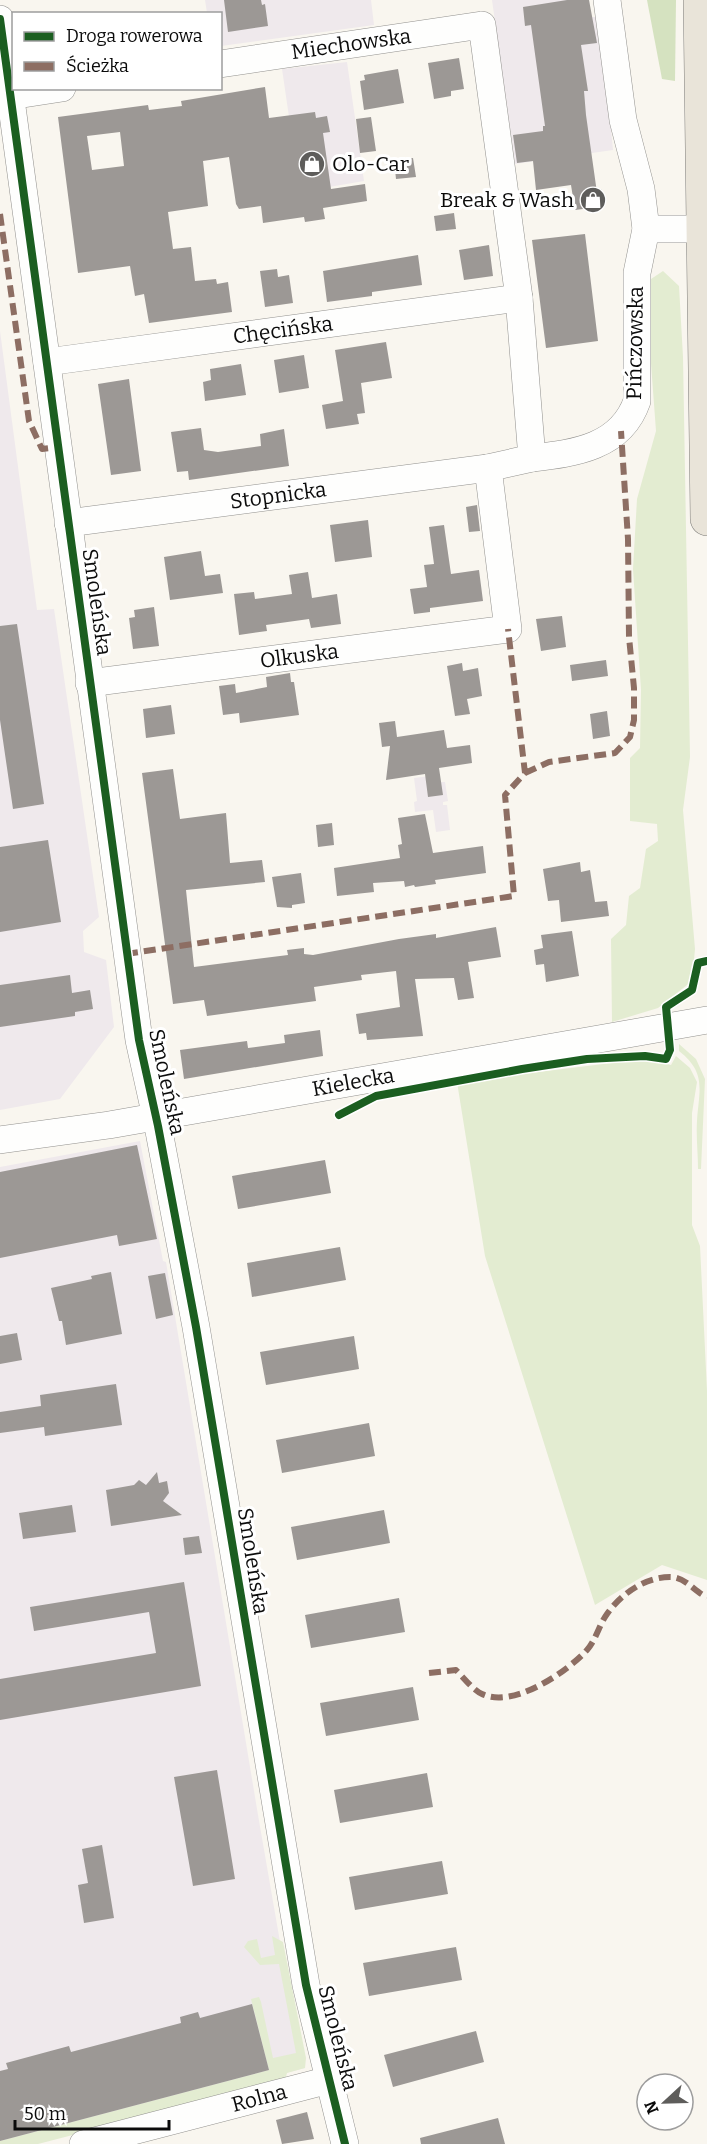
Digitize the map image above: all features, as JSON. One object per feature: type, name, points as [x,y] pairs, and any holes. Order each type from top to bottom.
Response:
[{"type":"main road","points":[[700,0],[707,519]]},
{"type":"street","name":"Pińczowska","points":[[488,468],[584,449],[621,431],[631,418],[637,401],[637,273],[646,229],[641,189],[623,120],[607,0]]},
{"type":"street","name":"Smoleńska","points":[[0,19],[132,997],[196,1327],[306,1984],[345,2144]]},
{"type":"street","name":"Miechowska","points":[[222,64],[482,25],[519,298]]},
{"type":"street","points":[[10,96],[49,90]]},
{"type":"street","points":[[646,229],[703,229]]},
{"type":"street","points":[[519,298],[532,458]]},
{"type":"street","name":"Chęcińska","points":[[47,362],[519,298]]},
{"type":"street","name":"Stopnicka","points":[[68,523],[488,468]]},
{"type":"street","name":"Olkuska","points":[[89,683],[508,629],[488,468]]},
{"type":"street","name":"Kielecka","points":[[0,1140],[154,1117],[707,1020]]},
{"type":"street","name":"Rolna","points":[[83,2144],[329,2080]]},
{"type":"shaded area","points":[[205,0],[371,0],[374,25],[222,46],[222,12],[207,12]]},
{"type":"shaded area","points":[[492,0],[589,0],[591,17],[600,17],[613,150],[515,164]]},
{"type":"shaded area","points":[[347,62],[364,181],[300,192],[282,69]]},
{"type":"shaded area","points":[[0,331],[37,610],[54,609],[99,917],[83,931],[84,952],[106,960],[114,1027],[60,1099],[0,1110]]},
{"type":"shaded area","points":[[438,775],[439,782],[445,782],[448,801],[443,802],[443,805],[447,805],[450,830],[436,832],[433,810],[415,812],[414,802],[417,801],[414,778]]},
{"type":"shaded area","points":[[140,1141],[163,1261],[166,1262],[258,1815],[293,2017],[305,2068],[9,2144],[0,2144],[0,1167]]},
{"type":"green space","points":[[647,0],[676,0],[675,81],[662,79]]},
{"type":"green space","points":[[663,271],[679,286],[683,357],[690,757],[683,810],[695,949],[692,981],[658,1008],[612,1022],[611,939],[626,925],[629,896],[640,888],[646,849],[658,841],[657,824],[630,821],[630,758],[640,748],[641,690],[633,569],[637,499],[656,431],[645,283]]},
{"type":"green space","points":[[679,1044],[696,1059],[705,1079],[701,1169],[698,1169],[697,1121],[700,1091],[698,1075],[688,1059],[679,1051]]},
{"type":"green space","points":[[676,1056],[690,1068],[697,1082],[692,1113],[692,1225],[700,1246],[707,1391],[707,1580],[662,1565],[595,1605],[485,1256],[457,1082],[644,1059],[671,1065]]},
{"type":"green space","points":[[272,1936],[283,1942],[306,2058],[305,2068],[287,2073],[285,2080],[38,2144],[0,2144],[0,2141],[269,2070],[251,1999],[259,1997],[261,2002],[273,2058],[296,2053],[279,1964],[260,1965],[244,1947],[248,1941],[257,1939],[261,1958],[275,1955]]},
{"type":"building","points":[[224,0],[261,0],[262,5],[265,4],[268,26],[228,32]]},
{"type":"building","points":[[567,0],[589,0],[597,43],[581,45],[588,91],[584,91],[586,115],[599,207],[575,210],[571,185],[536,190],[533,161],[517,163],[513,135],[543,131],[543,126],[545,126],[531,25],[525,26],[523,7]]},
{"type":"building","points":[[459,58],[464,89],[451,91],[451,96],[434,99],[428,63]]},
{"type":"building","points":[[398,69],[404,103],[364,110],[360,81],[365,80],[364,75]]},
{"type":"building","points":[[265,87],[269,118],[315,112],[316,118],[327,116],[330,132],[323,133],[331,189],[365,184],[367,201],[323,208],[325,219],[305,222],[304,217],[263,223],[261,206],[239,209],[236,204],[229,157],[203,161],[208,206],[168,212],[173,249],[191,247],[195,281],[216,279],[217,284],[228,282],[232,312],[149,323],[144,294],[135,296],[130,266],[78,273],[58,117],[148,105],[149,110],[182,106],[181,101]],"holes":[[[120,132],[124,166],[92,170],[87,136]]]},
{"type":"building","points":[[371,117],[376,151],[360,153],[356,119]]},
{"type":"building","points":[[413,158],[416,177],[396,179],[394,160]]},
{"type":"building","points":[[454,213],[456,229],[436,231],[434,216]]},
{"type":"building","points":[[585,234],[598,341],[546,348],[532,240]]},
{"type":"building","points":[[489,245],[493,276],[464,280],[459,250]]},
{"type":"building","points":[[418,255],[422,285],[372,292],[372,296],[327,302],[323,271]]},
{"type":"building","points":[[277,269],[278,277],[289,275],[293,303],[265,307],[260,271]]},
{"type":"building","points":[[386,342],[392,378],[361,383],[365,413],[357,414],[359,424],[326,429],[322,405],[343,401],[335,350]]},
{"type":"building","points":[[304,355],[309,388],[279,393],[274,360]]},
{"type":"building","points":[[241,364],[246,395],[205,401],[203,382],[211,380],[210,369]]},
{"type":"building","points":[[129,379],[141,471],[111,475],[98,384]]},
{"type":"building","points":[[201,428],[204,450],[218,452],[261,446],[260,434],[284,429],[289,466],[189,480],[188,471],[177,472],[171,432]]},
{"type":"building","points":[[477,505],[480,531],[469,532],[466,507]]},
{"type":"building","points":[[368,520],[372,557],[335,562],[330,525]]},
{"type":"building","points":[[444,525],[451,574],[479,570],[483,601],[430,608],[430,612],[414,614],[410,589],[427,587],[424,565],[434,564],[429,527]]},
{"type":"building","points":[[201,551],[205,576],[220,574],[223,593],[170,600],[164,557]]},
{"type":"building","points":[[308,572],[312,598],[337,594],[341,624],[311,628],[309,619],[266,625],[267,631],[239,635],[234,594],[254,592],[255,599],[292,594],[289,575]]},
{"type":"building","points":[[154,607],[159,646],[133,649],[129,618],[135,617],[134,610]]},
{"type":"building","points":[[562,616],[566,647],[541,651],[536,619]]},
{"type":"building","points":[[17,624],[44,804],[13,809],[0,720],[0,626]]},
{"type":"building","points":[[606,660],[608,676],[572,681],[570,665]]},
{"type":"building","points":[[462,663],[463,671],[478,668],[482,696],[467,699],[470,714],[455,716],[447,666]]},
{"type":"building","points":[[290,673],[291,682],[294,682],[299,715],[240,723],[239,713],[223,715],[219,686],[235,684],[236,693],[267,687],[266,677]]},
{"type":"building","points":[[171,705],[175,734],[146,738],[143,709]]},
{"type":"building","points":[[607,711],[610,736],[593,739],[590,714]]},
{"type":"building","points":[[395,721],[397,737],[444,730],[447,748],[470,745],[472,763],[439,768],[443,795],[428,797],[425,774],[386,780],[390,746],[382,747],[379,723]]},
{"type":"building","points":[[173,769],[180,819],[226,813],[230,863],[262,860],[265,882],[186,890],[194,967],[288,955],[287,950],[304,948],[304,954],[313,955],[399,939],[436,934],[436,938],[496,927],[501,957],[468,962],[474,998],[458,1000],[454,978],[415,979],[423,1036],[367,1040],[366,1033],[359,1034],[356,1014],[400,1007],[396,971],[361,975],[362,980],[314,987],[316,1001],[207,1016],[204,1000],[173,1004],[142,773]]},
{"type":"building","points":[[425,814],[433,853],[483,846],[486,873],[435,880],[436,884],[415,887],[414,885],[405,887],[404,881],[373,883],[374,892],[337,896],[334,868],[400,858],[398,845],[402,844],[398,818]]},
{"type":"building","points":[[332,823],[334,845],[318,847],[316,825]]},
{"type":"building","points":[[48,840],[61,922],[0,932],[0,847]]},
{"type":"building","points":[[580,862],[581,872],[590,870],[595,902],[607,901],[609,916],[561,922],[559,900],[548,901],[543,869]]},
{"type":"building","points":[[301,873],[305,903],[292,905],[292,908],[277,907],[272,877]]},
{"type":"building","points":[[572,931],[579,976],[546,982],[544,964],[536,965],[534,950],[543,948],[541,935]]},
{"type":"building","points":[[70,975],[72,993],[90,990],[93,1009],[75,1012],[75,1016],[0,1027],[0,985]]},
{"type":"building","points":[[320,1030],[323,1056],[184,1079],[180,1050],[247,1041],[248,1048],[285,1043],[284,1035]]},
{"type":"building","points":[[137,1145],[157,1239],[119,1246],[117,1235],[0,1258],[0,1172]]},
{"type":"building","points":[[325,1160],[331,1193],[238,1209],[232,1176]]},
{"type":"building","points":[[340,1247],[346,1280],[252,1297],[247,1263]]},
{"type":"building","points":[[111,1272],[122,1334],[66,1345],[62,1321],[59,1321],[51,1288],[92,1279],[91,1276]]},
{"type":"building","points":[[165,1273],[173,1315],[156,1319],[148,1276]]},
{"type":"building","points":[[17,1333],[22,1360],[0,1364],[0,1336]]},
{"type":"building","points":[[354,1336],[359,1369],[266,1385],[260,1352]]},
{"type":"building","points":[[116,1384],[122,1425],[45,1436],[44,1427],[0,1433],[0,1412],[41,1406],[40,1395]]},
{"type":"building","points":[[369,1423],[375,1456],[282,1473],[276,1440]]},
{"type":"building","points":[[157,1472],[159,1483],[167,1481],[169,1493],[163,1501],[182,1515],[111,1526],[106,1490],[134,1485],[139,1480],[146,1485]]},
{"type":"building","points":[[72,1505],[76,1532],[23,1539],[19,1513]]},
{"type":"building","points":[[384,1510],[390,1543],[297,1560],[291,1527]]},
{"type":"building","points":[[199,1536],[202,1553],[185,1555],[183,1538]]},
{"type":"building","points":[[184,1582],[201,1686],[0,1720],[0,1679],[156,1653],[149,1612],[34,1631],[30,1607]]},
{"type":"building","points":[[399,1598],[405,1632],[311,1648],[305,1615]]},
{"type":"building","points":[[413,1687],[419,1720],[326,1736],[320,1703]]},
{"type":"building","points":[[217,1770],[235,1879],[193,1886],[174,1777]]},
{"type":"building","points":[[427,1773],[433,1807],[340,1823],[334,1790]]},
{"type":"building","points":[[102,1845],[114,1918],[84,1923],[78,1885],[88,1883],[82,1849]]},
{"type":"building","points":[[442,1861],[448,1894],[355,1910],[349,1877]]},
{"type":"building","points":[[456,1947],[462,1980],[369,1996],[363,1963]]},
{"type":"building","points":[[252,2004],[269,2070],[0,2141],[0,2071],[8,2069],[6,2063],[69,2046],[71,2052],[181,2023],[180,2017],[198,2012],[200,2018]]},
{"type":"building","points":[[476,2031],[484,2062],[393,2087],[384,2055]]},
{"type":"building","points":[[307,2112],[314,2139],[282,2144],[276,2120]]},
{"type":"building","points":[[498,2118],[505,2144],[421,2144],[420,2138]]},
{"type":"marked path","points":[[0,214],[29,421],[42,449],[58,447]]},
{"type":"marked path","points":[[525,773],[549,762],[615,753],[630,737],[634,720],[634,688],[629,637],[628,539],[621,431]]},
{"type":"marked path","points":[[126,954],[514,896],[505,795],[525,773],[508,629]]},
{"type":"marked path","points":[[429,1673],[456,1670],[482,1694],[509,1697],[539,1686],[578,1659],[590,1646],[604,1618],[619,1600],[644,1583],[662,1577],[677,1578],[707,1597]]},
{"type":"cycle path","points":[[0,19],[139,1040],[158,1126],[196,1327],[306,1985],[345,2144]]},
{"type":"cycle path","points":[[339,1115],[376,1096],[522,1069],[587,1059],[645,1056],[666,1059],[670,1050],[666,1007],[692,990],[698,963],[707,961]]},
{"type":"place","name":"Olo-Car","points":[[312,164]]},
{"type":"place","name":"Break & Wash","points":[[593,200]]}]
